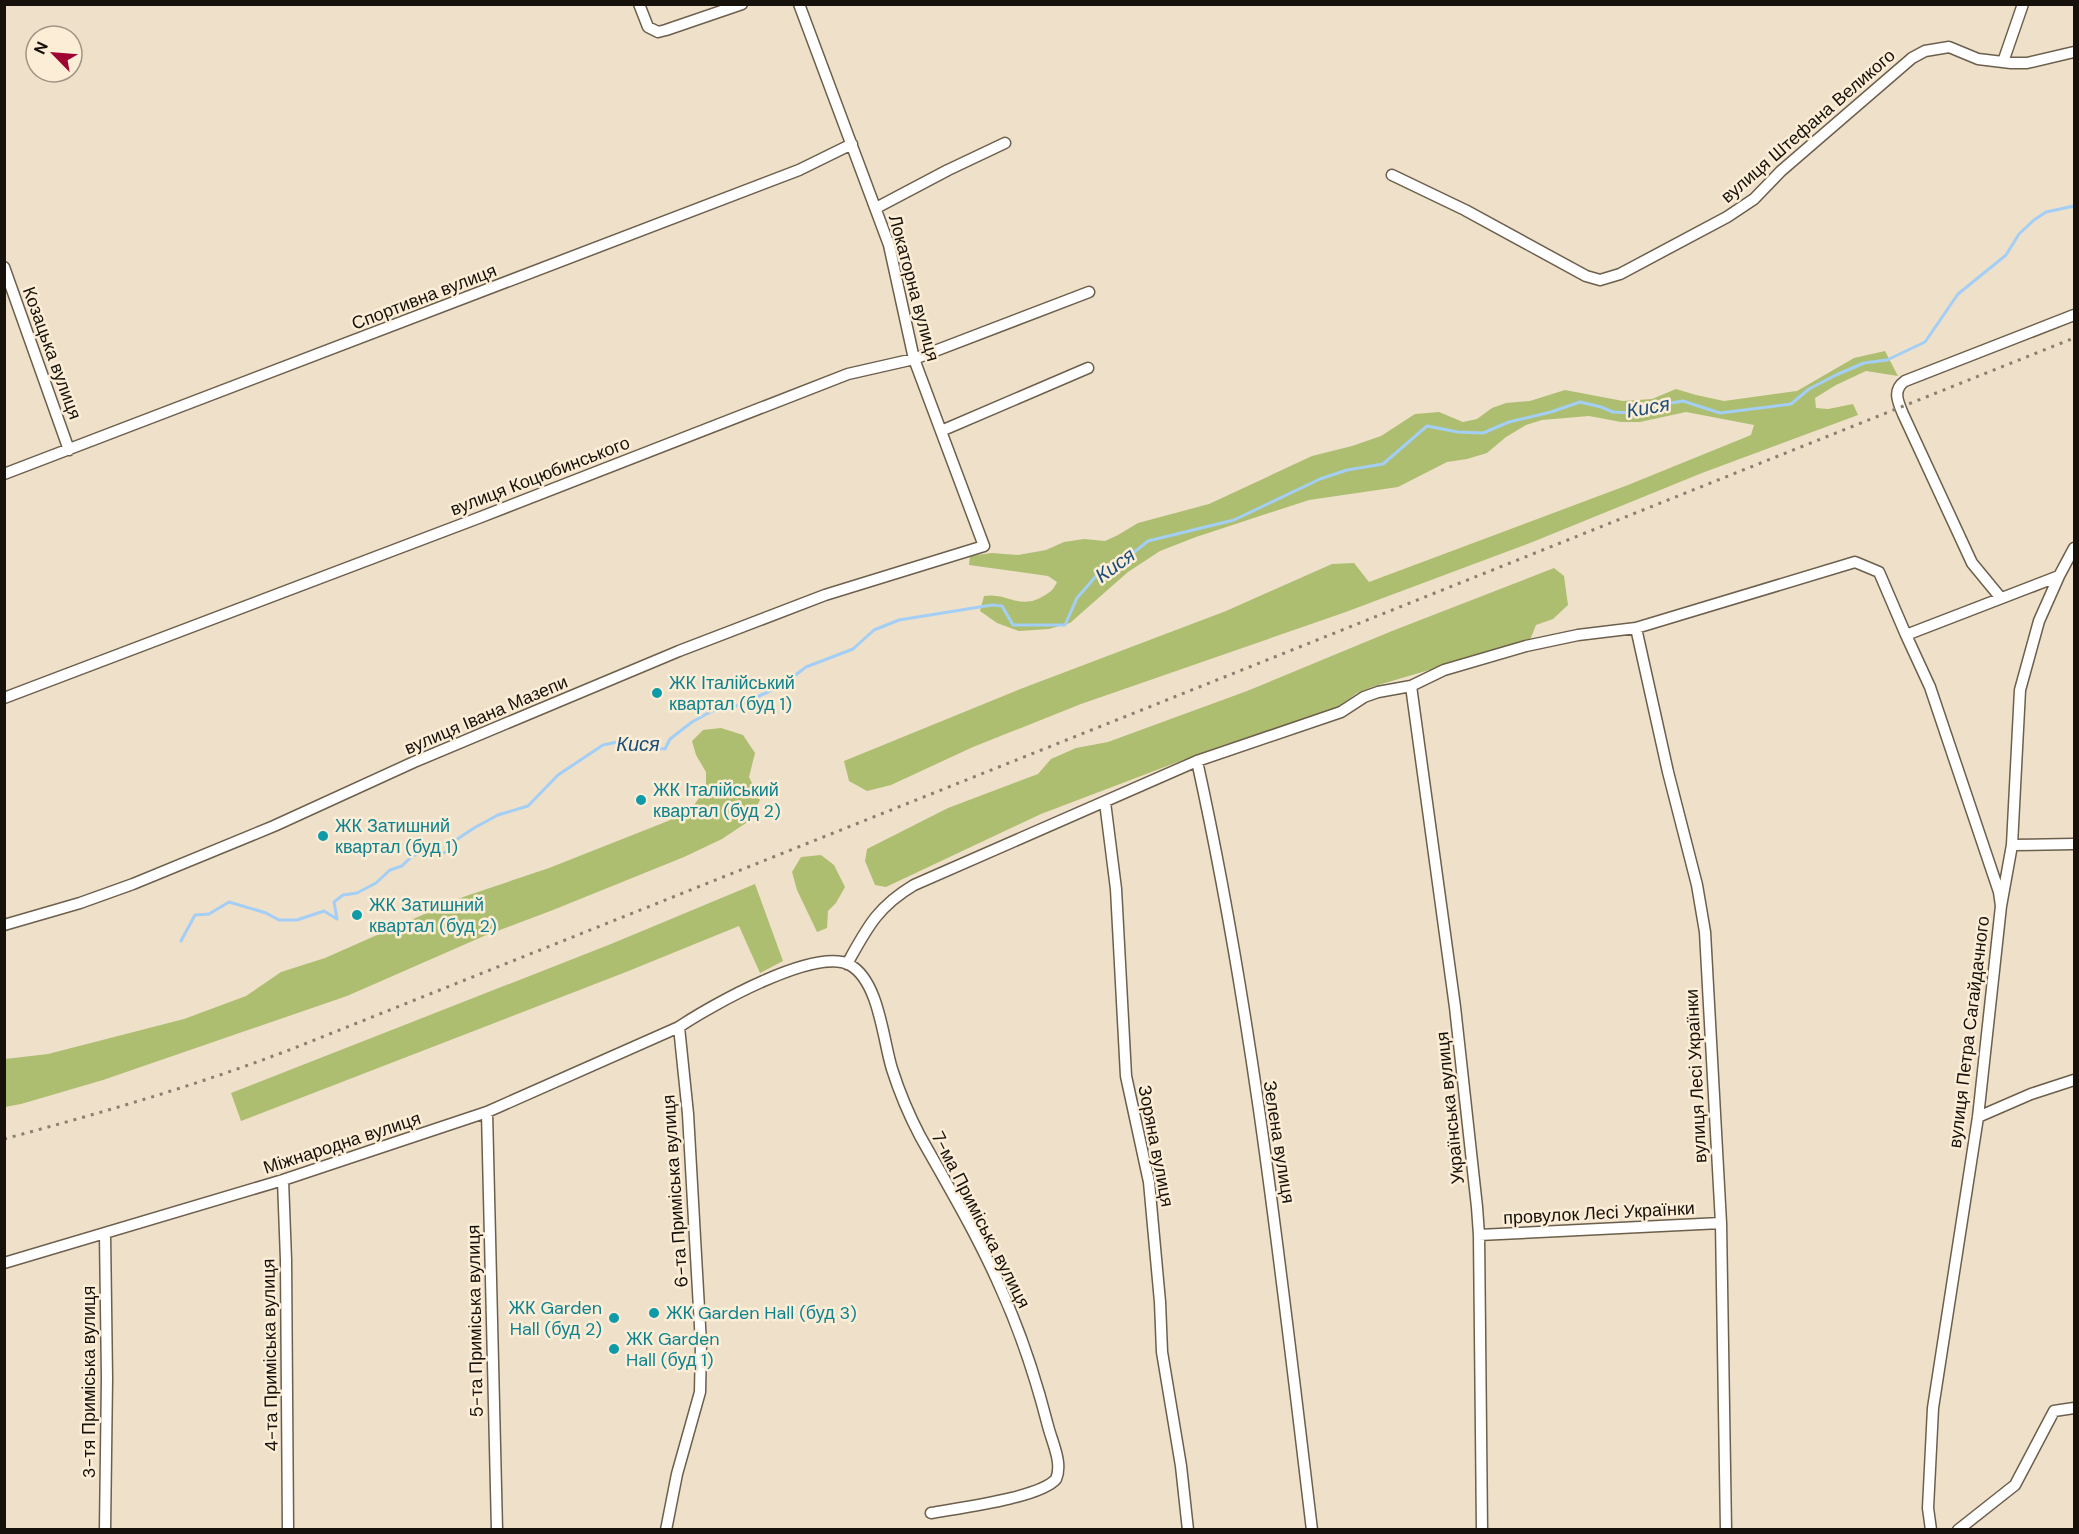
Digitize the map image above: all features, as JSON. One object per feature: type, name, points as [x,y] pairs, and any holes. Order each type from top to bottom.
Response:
[{"type":"street","points":[[639,4],[646,24],[658,32],[742,4]]},
{"type":"street","name":"Локаторна вулиця","points":[[800,4],[889,245],[914,358],[984,546]]},
{"type":"street","points":[[2024,4],[2003,62],[2027,63],[2074,52]]},
{"type":"street","name":"вулиця Штефана Великого","points":[[1392,175],[1465,210],[1586,276],[1600,280],[1620,274],[1656,256],[1745,206],[1781,171],[1917,55],[1949,47],[1977,59],[2003,62]]},
{"type":"street","points":[[876,208],[1005,143]]},
{"type":"street","name":"Спортивна вулиця","points":[[4,474],[799,170],[852,144]]},
{"type":"street","name":"Козацька вулиця","points":[[4,267],[69,450]]},
{"type":"street","name":"вулиця Коцюбинського","points":[[4,698],[848,374],[914,358],[1089,292]]},
{"type":"street","points":[[2000,597],[1972,563],[1903,414],[1897,392],[1900,384],[1905,381],[2074,315]]},
{"type":"street","points":[[941,431],[1088,368]]},
{"type":"street","name":"вулиця Івана Мазепи","points":[[4,925],[80,903],[133,884],[274,826],[424,758],[679,651],[825,595],[984,546]]},
{"type":"street","name":"вулиця Петра Сагайдачного","points":[[1931,1530],[1928,1508],[1933,1408],[1978,1117],[2001,906],[2012,845],[2020,690],[2039,621],[2074,548]]},
{"type":"street","points":[[847,964],[875,916],[909,888],[936,874],[1018,841],[1197,761],[1341,712],[1364,697],[1411,686],[1444,670],[1526,646],[1578,635],[1636,628],[1855,562],[1879,572],[1930,687],[1995,881],[2001,906]]},
{"type":"street","points":[[1906,635],[2059,576]]},
{"type":"street","name":"вулиця Лесі Українки","points":[[1636,628],[1668,772],[1692,862],[1701,909],[1706,958],[1721,1223],[1726,1530]]},
{"type":"street","name":"Українська вулиця","points":[[1411,686],[1455,1006],[1473,1159],[1479,1236],[1482,1530]]},
{"type":"street","name":"Зелена вулиця","points":[[1197,761],[1217,852],[1235,954],[1271,1191],[1312,1530]]},
{"type":"street","name":"Зоряна вулиця","points":[[1106,802],[1116,889],[1126,1076],[1149,1182],[1160,1302],[1162,1352],[1180,1458],[1188,1530]]},
{"type":"street","points":[[2012,845],[2074,844]]},
{"type":"street","name":"Міжнародна вулиця","points":[[4,1263],[283,1180],[295,1174],[372,1152],[487,1112],[679,1027],[706,1009],[773,978],[824,962],[835,961],[847,964]]},
{"type":"street","name":"7-ма Приміська вулиця","points":[[847,964],[861,975],[871,994],[892,1069],[911,1119],[970,1226],[1004,1296],[1038,1387],[1058,1465],[1056,1479],[1045,1488],[969,1507],[931,1513]]},
{"type":"street","name":"6-та Приміська вулиця","points":[[666,1530],[677,1474],[698,1403],[701,1381],[688,1114],[679,1027]]},
{"type":"street","points":[[1978,1117],[2031,1094],[2074,1080]]},
{"type":"street","name":"5-та Приміська вулиця","points":[[487,1112],[497,1530]]},
{"type":"street","name":"4-та Приміська вулиця","points":[[283,1180],[286,1260],[288,1530]]},
{"type":"street","name":"провулок Лесі Українки","points":[[1479,1236],[1721,1223]]},
{"type":"street","name":"3-тя Приміська вулиця","points":[[105,1234],[107,1378],[105,1530]]},
{"type":"street","points":[[1958,1530],[2015,1485],[2054,1411],[2074,1408]]},
{"type":"green space","points":[[1885,351],[1898,376],[1866,371],[1815,398],[1816,408],[1828,409],[1853,404],[1858,415],[1702,473],[1535,541],[1343,613],[1081,704],[973,747],[891,785],[867,791],[849,781],[844,761],[1023,688],[1226,611],[1332,564],[1354,563],[1369,582],[1628,485],[1751,435],[1754,425],[1686,412],[1640,422],[1621,422],[1589,416],[1542,420],[1526,425],[1506,437],[1487,453],[1447,462],[1398,487],[1309,500],[1160,551],[1128,572],[1070,623],[1049,629],[1019,631],[997,623],[980,611],[984,596],[992,595],[1018,601],[1032,601],[1048,593],[1057,582],[1048,576],[969,565],[970,556],[992,553],[1018,555],[1084,539],[1105,541],[1138,523],[1209,504],[1312,456],[1381,436],[1415,414],[1439,412],[1463,422],[1477,419],[1492,408],[1506,403],[1530,401],[1565,390],[1623,401],[1652,399],[1676,389],[1724,401],[1797,391],[1854,358]]},
{"type":"green space","points":[[1554,568],[1564,576],[1568,605],[1553,619],[1536,625],[1530,640],[1375,686],[1357,693],[1336,708],[1212,749],[1041,814],[886,887],[875,885],[865,861],[867,849],[948,808],[1038,774],[1051,759],[1076,748],[1108,742],[1247,691]]},
{"type":"green space","points":[[721,728],[743,735],[755,753],[749,777],[760,800],[749,821],[722,839],[684,857],[484,936],[347,996],[103,1080],[5,1107],[5,1059],[48,1054],[184,1019],[246,996],[281,972],[325,958],[463,897],[549,868],[668,821],[692,808],[706,788],[706,772],[696,755],[692,741],[703,730]]},
{"type":"green space","points":[[821,855],[834,865],[845,887],[836,903],[828,911],[827,928],[817,932],[797,890],[792,872],[801,857]]},
{"type":"green space","points":[[755,884],[783,961],[760,973],[739,926],[241,1121],[231,1093],[611,944]]},
{"type":"waterway","name":"Кися","points":[[181,941],[195,915],[209,914],[229,902],[266,913],[279,920],[297,920],[324,911],[337,919],[334,902],[343,895],[357,893],[376,883],[390,870],[402,866],[411,857],[425,850],[439,853],[449,852],[453,842],[474,828],[498,815],[528,806],[558,775],[603,745],[627,740],[649,748],[665,749],[670,739],[692,722],[712,711],[729,709],[768,692],[806,667],[853,649],[874,630],[899,620],[992,605],[1002,606],[1013,625],[1065,625],[1077,598],[1097,575],[1117,566],[1148,541],[1234,520],[1320,479],[1347,470],[1383,464],[1427,426],[1458,432],[1483,433],[1509,422],[1580,402],[1613,412],[1633,413],[1653,406],[1683,401],[1720,413],[1791,404],[1809,389],[1836,375],[1864,363],[1887,360],[1925,342],[1958,294],[2006,255],[2019,234],[2034,220],[2046,212],[2074,206]]},
{"type":"railway","points":[[4,1139],[154,1096],[302,1045],[2074,338]]},
{"type":"place","name":"ЖК Італійський квартал (буд 1)","points":[[657,693]]},
{"type":"place","name":"ЖК Італійський квартал (буд 2)","points":[[641,800]]},
{"type":"place","name":"ЖК Затишний квартал (буд 1)","points":[[323,836]]},
{"type":"place","name":"ЖК Затишний квартал (буд 2)","points":[[357,915]]},
{"type":"place","name":"ЖК Garden Hall (буд 3)","points":[[654,1313]]},
{"type":"place","name":"ЖК Garden Hall (буд 2)","points":[[614,1318]]},
{"type":"place","name":"ЖК Garden Hall (буд 1)","points":[[614,1349]]}]
